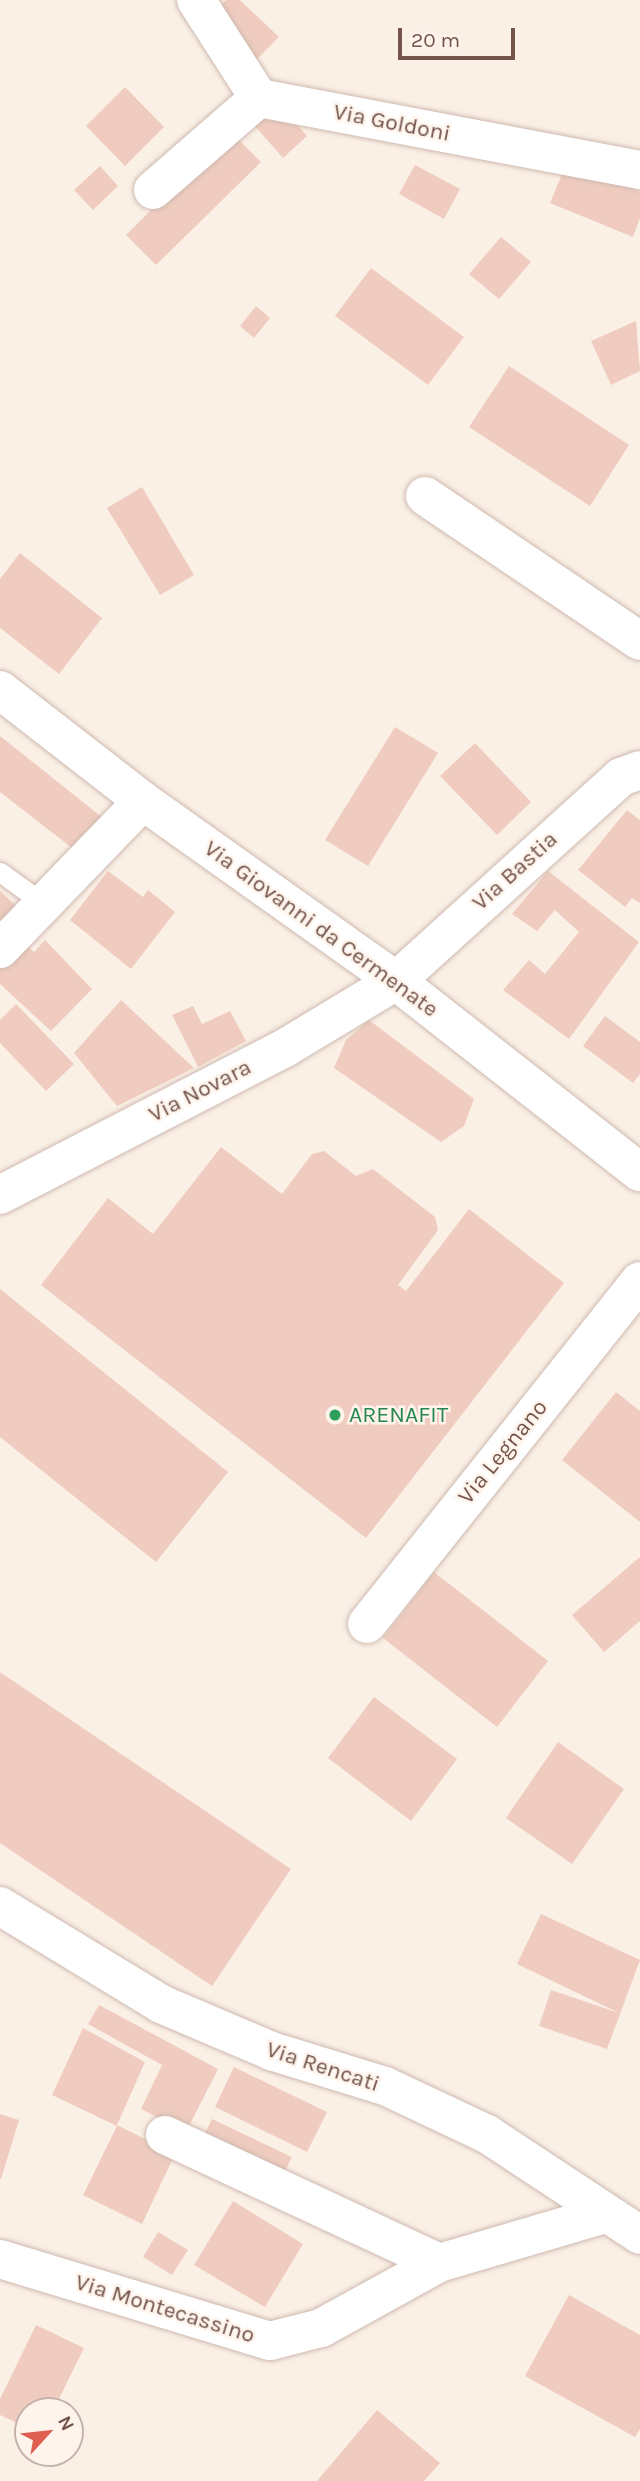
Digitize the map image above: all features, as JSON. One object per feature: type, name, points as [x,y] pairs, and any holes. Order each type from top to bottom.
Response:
[{"type":"street","points":[[153,190],[259,98],[195,0]]},
{"type":"street","name":"Via Goldoni","points":[[259,98],[640,170]]},
{"type":"street","points":[[425,496],[640,641]]},
{"type":"street","name":"Via Giovanni da Cermenate","points":[[0,691],[143,801],[396,981],[640,1172]]},
{"type":"street","points":[[630,773],[640,740]]},
{"type":"street","name":"Via Bastia","points":[[396,981],[630,773]]},
{"type":"street","points":[[0,950],[143,801]]},
{"type":"street","name":"Via Novara","points":[[0,1195],[285,1048],[396,981]]},
{"type":"street","name":"Via Legnano","points":[[367,1624],[640,1281]]},
{"type":"street","name":"Via Rencati","points":[[0,1906],[161,2004],[271,2051],[385,2086],[488,2134],[602,2215],[640,2235]]},
{"type":"street","points":[[165,2135],[439,2263]]},
{"type":"street","name":"Via Montecassino","points":[[0,2259],[270,2341],[321,2328],[439,2263],[602,2215]]},
{"type":"lane","points":[[0,872],[44,904]]},
{"type":"building","points":[[226,0],[240,0],[279,37],[254,62],[209,17]]},
{"type":"building","points":[[125,87],[164,127],[125,166],[86,126]]},
{"type":"building","points":[[279,104],[307,136],[283,158],[254,125]]},
{"type":"building","points":[[230,131],[261,162],[156,265],[126,235]]},
{"type":"building","points":[[567,162],[640,192],[640,218],[633,237],[550,203]]},
{"type":"building","points":[[415,165],[460,189],[444,219],[399,194]]},
{"type":"building","points":[[100,166],[118,186],[93,210],[74,190]]},
{"type":"building","points":[[501,237],[531,262],[499,299],[469,274]]},
{"type":"building","points":[[371,268],[464,337],[428,385],[335,316]]},
{"type":"building","points":[[256,306],[270,318],[254,338],[240,326]]},
{"type":"building","points":[[636,321],[640,371],[611,385],[591,341]]},
{"type":"building","points":[[509,366],[629,445],[590,506],[469,427]]},
{"type":"building","points":[[142,487],[194,575],[160,595],[107,508]]},
{"type":"building","points":[[20,553],[102,618],[59,674],[0,628],[0,579]]},
{"type":"building","points":[[395,727],[438,753],[368,866],[325,840]]},
{"type":"building","points":[[0,736],[103,818],[76,851],[0,792]]},
{"type":"building","points":[[475,743],[531,802],[497,835],[440,776]]},
{"type":"building","points":[[627,810],[640,820],[640,903],[632,898],[625,907],[578,870]]},
{"type":"building","points":[[108,871],[143,897],[148,890],[175,912],[131,969],[70,920]]},
{"type":"building","points":[[548,871],[639,942],[569,1039],[503,990],[529,960],[545,974],[579,932],[555,910],[537,931],[512,914]]},
{"type":"building","points":[[0,891],[23,912],[0,937]]},
{"type":"building","points":[[18,939],[34,952],[45,940],[92,989],[51,1031],[0,984],[0,959]]},
{"type":"building","points":[[121,1000],[194,1068],[117,1106],[74,1053]]},
{"type":"building","points":[[16,1004],[74,1064],[46,1091],[0,1043],[0,1020]]},
{"type":"building","points":[[193,1006],[202,1024],[230,1011],[246,1041],[198,1067],[172,1015]]},
{"type":"building","points":[[605,1016],[640,1042],[640,1074],[633,1083],[583,1046]]},
{"type":"building","points":[[369,1020],[474,1099],[464,1126],[441,1142],[334,1068],[346,1040]]},
{"type":"building","name":"ARENAFIT","points":[[221,1147],[282,1194],[312,1154],[324,1151],[356,1176],[373,1169],[435,1217],[438,1230],[398,1285],[406,1291],[469,1209],[564,1283],[366,1538],[41,1285],[108,1198],[153,1234]]},
{"type":"building","points":[[0,1289],[228,1472],[156,1562],[0,1437]]},
{"type":"building","points":[[616,1392],[640,1411],[640,1522],[562,1460]]},
{"type":"building","points":[[640,1557],[640,1621],[604,1652],[572,1615]]},
{"type":"building","points":[[434,1572],[548,1661],[497,1727],[383,1638]]},
{"type":"building","points":[[0,1672],[291,1869],[212,1986],[0,1843]]},
{"type":"building","points":[[374,1697],[457,1759],[411,1821],[328,1758]]},
{"type":"building","points":[[558,1742],[624,1789],[572,1864],[506,1818]]},
{"type":"building","points":[[541,1914],[640,1960],[607,2049],[539,2026],[551,1990],[619,2013],[517,1964]]},
{"type":"building","points":[[99,2005],[218,2069],[186,2132],[141,2109],[162,2065],[88,2024]]},
{"type":"building","points":[[83,2028],[145,2062],[117,2125],[175,2154],[142,2224],[83,2195],[117,2126],[52,2095]]},
{"type":"building","points":[[234,2067],[327,2112],[307,2152],[215,2107]]},
{"type":"building","points":[[0,2114],[19,2120],[1,2179],[0,2179]]},
{"type":"building","points":[[212,2119],[292,2157],[280,2181],[200,2143]]},
{"type":"building","points":[[233,2201],[303,2244],[265,2307],[194,2265]]},
{"type":"building","points":[[158,2232],[188,2250],[172,2275],[143,2257]]},
{"type":"building","points":[[569,2295],[640,2335],[640,2429],[635,2437],[525,2376]]},
{"type":"building","points":[[36,2325],[84,2348],[60,2397],[14,2397],[14,2422],[0,2415],[0,2399]]},
{"type":"building","points":[[377,2410],[440,2463],[424,2481],[317,2481]]},
{"type":"place","name":"ARENAFIT","points":[[335,1415]]}]
